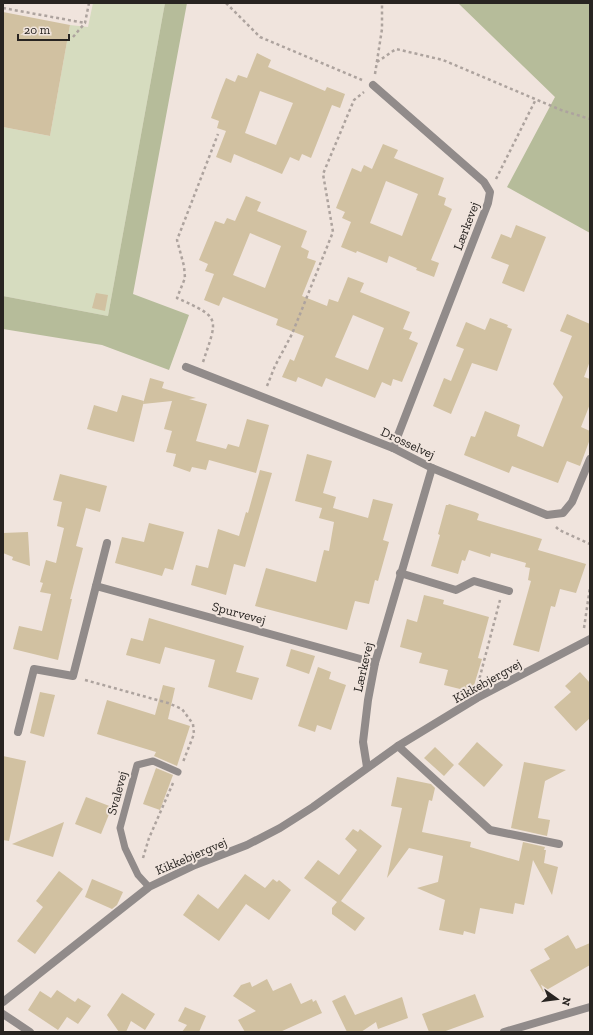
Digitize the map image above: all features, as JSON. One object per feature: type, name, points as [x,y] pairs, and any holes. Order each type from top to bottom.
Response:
[{"type":"street","name":"Lærkevej","points":[[374,85],[484,182],[490,192],[488,203],[393,448]]},
{"type":"street","name":"Drosselvej","points":[[186,367],[393,448],[432,468],[547,515]]},
{"type":"street","points":[[547,515],[563,513],[572,502],[590,459]]},
{"type":"street","name":"Lærkevej","points":[[367,767],[363,742],[368,700],[375,663],[400,573],[432,468]]},
{"type":"street","points":[[18,732],[34,669],[72,676],[107,543]]},
{"type":"street","points":[[400,573],[456,590],[474,581],[506,590]]},
{"type":"street","name":"Spurvevej","points":[[96,586],[375,663]]},
{"type":"street","name":"Kikkebjergvej","points":[[3,1002],[149,887],[195,865],[247,845],[280,828],[313,807],[398,746],[477,698],[588,641]]},
{"type":"street","points":[[398,746],[490,830],[559,844]]},
{"type":"street","points":[[504,1032],[590,1007]]},
{"type":"street","points":[[3,1014],[30,1032]]},
{"type":"lane","name":"Svalevej","points":[[149,887],[138,875],[125,848],[120,828],[137,765],[153,761],[178,772]]},
{"type":"path","points":[[73,37],[85,23],[88,3]]},
{"type":"path","points":[[226,3],[260,37],[374,85]]},
{"type":"path","points":[[262,397],[275,366],[292,334],[333,232],[323,174],[354,100],[374,85],[382,29],[382,3]]},
{"type":"path","points":[[3,8],[85,23]]},
{"type":"path","points":[[377,62],[396,49],[443,60],[536,99],[590,119]]},
{"type":"path","points":[[490,192],[536,99]]},
{"type":"path","points":[[199,372],[213,331],[213,321],[210,314],[204,310],[177,298],[185,278],[184,266],[176,240],[218,134]]},
{"type":"path","points":[[547,515],[559,530],[590,544]]},
{"type":"path","points":[[588,641],[583,633],[590,587]]},
{"type":"path","points":[[477,698],[477,690],[506,590]]},
{"type":"green space","points":[[93,3],[165,3],[108,316],[3,296],[3,127],[50,136],[70,25],[88,27]]},
{"type":"green space","points":[[165,3],[187,3],[133,294],[189,315],[169,370],[102,345],[3,329],[3,296],[108,316]]},
{"type":"green space","points":[[458,3],[590,3],[590,233],[507,187],[555,97]]},
{"type":"building","points":[[3,12],[70,25],[50,136],[3,127]]},
{"type":"building","points":[[257,53],[271,60],[268,67],[325,91],[327,87],[345,94],[340,108],[332,105],[311,158],[302,154],[299,161],[290,157],[282,174],[234,154],[231,163],[216,157],[226,131],[217,128],[219,121],[211,118],[220,93],[226,78],[235,82],[238,75],[247,78]],"holes":[[[260,91],[293,103],[276,145],[245,133]]]},
{"type":"building","points":[[383,144],[398,150],[394,158],[444,178],[438,195],[446,198],[444,205],[452,209],[431,260],[439,263],[434,277],[416,270],[417,268],[389,256],[387,263],[357,251],[356,253],[341,247],[351,222],[342,218],[345,212],[336,208],[352,168],[361,172],[364,165],[372,169]],"holes":[[[386,181],[418,194],[402,236],[370,223]]]},
{"type":"building","points":[[246,196],[261,202],[257,211],[307,231],[301,247],[309,251],[307,258],[316,261],[302,296],[327,306],[329,299],[338,302],[348,277],[364,283],[360,292],[410,312],[403,329],[412,332],[409,339],[418,343],[402,382],[393,379],[391,386],[382,382],[375,398],[326,378],[322,387],[298,377],[296,382],[282,377],[290,359],[294,361],[304,336],[276,325],[278,319],[223,297],[219,306],[204,300],[214,274],[205,271],[208,264],[199,260],[215,221],[224,224],[227,218],[235,221]],"holes":[[[250,233],[281,246],[265,288],[233,275]],[[353,315],[384,328],[368,370],[335,357]]]},
{"type":"building","points":[[516,225],[546,237],[524,292],[502,283],[509,265],[491,258],[501,234],[511,238]]},
{"type":"building","points":[[96,293],[108,295],[105,311],[92,308]]},
{"type":"building","points":[[567,314],[590,324],[590,361],[584,377],[590,379],[590,404],[581,427],[590,431],[590,439],[580,466],[567,461],[558,483],[512,466],[509,473],[464,455],[471,436],[475,437],[485,411],[520,425],[517,436],[543,447],[563,397],[553,384],[572,336],[560,331]]},
{"type":"building","points":[[490,318],[508,325],[507,327],[512,329],[497,371],[472,363],[451,414],[433,406],[444,378],[451,381],[464,349],[456,346],[466,322],[485,330]]},
{"type":"building","points":[[150,378],[164,382],[162,388],[196,398],[189,399],[207,404],[196,441],[226,449],[228,444],[239,447],[247,419],[269,425],[256,473],[209,460],[206,470],[192,467],[190,472],[173,466],[176,454],[166,452],[172,431],[164,429],[172,401],[143,404]]},
{"type":"building","points":[[122,395],[144,401],[134,442],[87,429],[94,405],[117,412]]},
{"type":"building","points":[[307,454],[332,461],[323,493],[336,497],[333,508],[368,518],[373,499],[393,504],[383,540],[389,542],[378,581],[375,580],[369,604],[355,601],[347,630],[255,606],[266,568],[316,582],[324,550],[329,551],[334,522],[319,518],[322,508],[295,501]]},
{"type":"building","points":[[260,470],[272,473],[245,567],[234,564],[226,595],[191,585],[196,565],[208,568],[218,529],[239,536],[246,512],[248,513]]},
{"type":"building","points":[[60,474],[107,486],[100,512],[86,508],[76,546],[83,548],[70,599],[72,599],[58,660],[13,649],[19,626],[42,631],[51,594],[40,592],[43,583],[40,582],[46,560],[56,563],[64,528],[57,526],[62,502],[53,500]]},
{"type":"building","points":[[449,504],[479,514],[477,520],[542,539],[538,550],[586,564],[576,593],[560,589],[555,607],[551,606],[539,652],[513,645],[531,581],[528,580],[530,568],[525,567],[526,563],[491,553],[490,557],[469,550],[465,561],[462,560],[458,574],[431,566],[440,535],[438,534],[446,505]]},
{"type":"building","points":[[149,523],[184,532],[173,570],[165,568],[162,576],[115,563],[122,537],[144,542]]},
{"type":"building","points":[[28,532],[30,566],[12,560],[13,557],[3,553],[3,533]]},
{"type":"building","points":[[424,595],[444,600],[443,604],[489,617],[478,658],[482,659],[472,692],[444,685],[448,670],[419,663],[422,653],[400,647],[407,619],[417,622]]},
{"type":"building","points":[[149,618],[244,646],[236,672],[259,678],[252,700],[208,687],[215,660],[165,647],[160,664],[126,655],[131,638],[143,641]]},
{"type":"building","points":[[291,649],[315,656],[309,674],[286,666]]},
{"type":"building","points":[[318,667],[331,672],[329,679],[346,685],[331,730],[317,725],[315,732],[298,726]]},
{"type":"building","points":[[580,672],[590,683],[590,718],[576,731],[554,707],[571,692],[565,686]]},
{"type":"building","points":[[163,685],[175,688],[168,719],[190,726],[177,766],[154,756],[156,752],[97,734],[107,700],[155,715]]},
{"type":"building","points":[[40,692],[55,695],[44,737],[30,733]]},
{"type":"building","points":[[477,742],[503,765],[484,787],[458,764]]},
{"type":"building","points":[[435,747],[454,765],[444,776],[424,758]]},
{"type":"building","points":[[3,756],[26,761],[9,841],[3,840]]},
{"type":"building","points":[[524,762],[566,770],[545,781],[538,818],[550,820],[547,836],[511,828]]},
{"type":"building","points":[[156,768],[173,775],[160,810],[143,804]]},
{"type":"building","points":[[397,777],[431,784],[435,788],[432,801],[429,800],[422,832],[471,842],[470,847],[519,861],[523,842],[545,847],[544,863],[558,867],[552,895],[533,860],[524,905],[515,903],[513,914],[480,908],[475,934],[464,931],[463,935],[439,930],[445,900],[417,888],[438,882],[443,856],[409,848],[387,878],[402,808],[391,806]]},
{"type":"building","points":[[86,797],[112,807],[101,834],[75,824]]},
{"type":"building","points":[[64,822],[53,857],[12,844]]},
{"type":"building","points":[[353,829],[358,832],[360,829],[382,846],[341,901],[365,918],[355,931],[332,914],[332,908],[337,902],[304,878],[318,860],[339,875],[357,850],[345,839]]},
{"type":"building","points":[[59,871],[83,889],[35,954],[17,941],[43,907],[36,901]]},
{"type":"building","points":[[245,874],[265,888],[273,879],[277,882],[279,880],[291,890],[269,920],[246,904],[219,941],[183,915],[198,894],[218,909]]},
{"type":"building","points":[[92,879],[123,892],[117,905],[112,909],[85,897]]},
{"type":"building","points":[[568,935],[576,949],[590,943],[590,965],[543,992],[530,970],[550,959],[544,949]]},
{"type":"building","points":[[267,979],[273,991],[291,983],[301,1004],[312,999],[313,1002],[316,1000],[322,1013],[280,1032],[245,1032],[238,1020],[256,1011],[233,996],[241,985],[250,982],[252,987]]},
{"type":"building","points":[[57,990],[75,1002],[78,998],[91,1006],[78,1024],[67,1017],[58,1030],[28,1010],[40,991],[51,998]]},
{"type":"building","points":[[122,993],[155,1014],[145,1030],[131,1021],[126,1032],[119,1032],[107,1015]]},
{"type":"building","points":[[475,994],[484,1017],[443,1032],[429,1032],[422,1014]]},
{"type":"building","points":[[345,995],[355,1015],[402,997],[408,1018],[378,1029],[376,1022],[361,1032],[347,1032],[332,1001]]},
{"type":"building","points":[[185,1007],[206,1016],[199,1032],[182,1032],[187,1025],[178,1021]]}]
